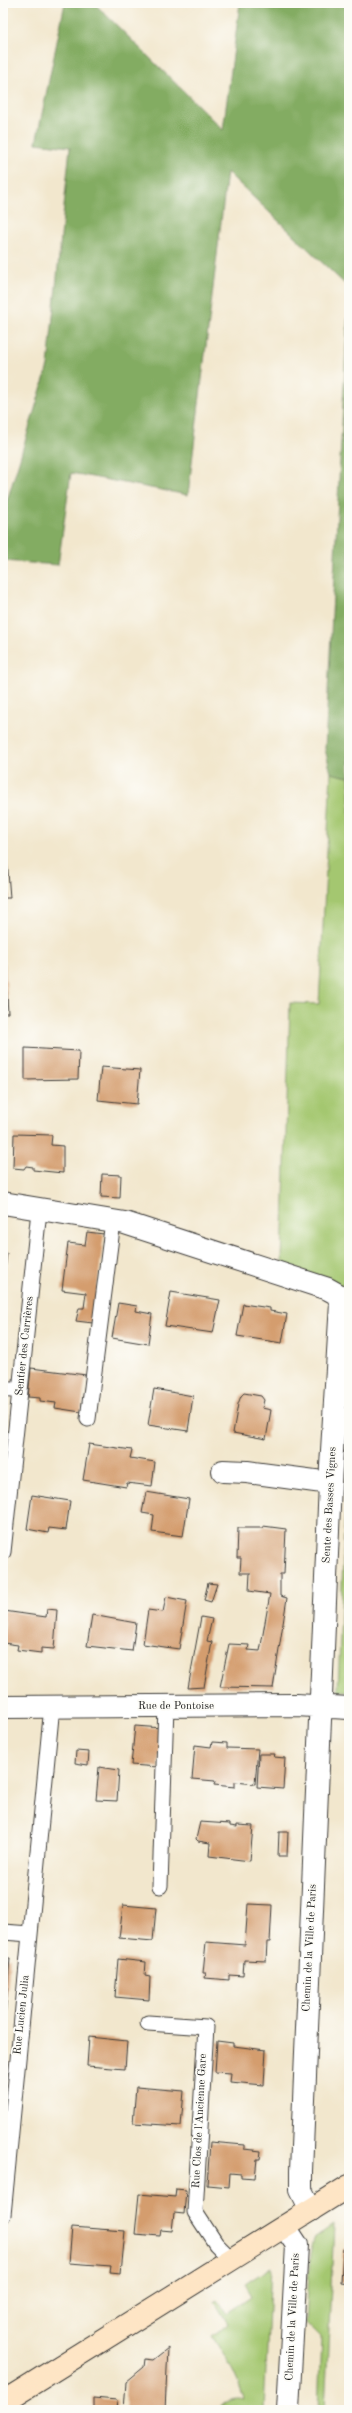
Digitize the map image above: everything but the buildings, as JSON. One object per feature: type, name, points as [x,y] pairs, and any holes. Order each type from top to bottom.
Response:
[{"type":"main road","points":[[3,2402],[349,2186]]},
{"type":"street","name":"Sente des Basses Vignes","points":[[3,1203],[39,1211],[125,1223],[328,1289],[338,1294],[345,1304],[330,1483],[322,1706]]},
{"type":"street","points":[[223,1471],[247,1472],[330,1483]]},
{"type":"street","name":"Rue de Pontoise","points":[[3,1707],[322,1706],[349,1708]]},
{"type":"street","name":"Chemin de la Ville de Paris","points":[[311,2210],[301,2190],[308,1983],[322,1706]]},
{"type":"street","name":"Chemin de la Ville de Paris","points":[[285,2227],[297,2245],[288,2410]]},
{"type":"lane","name":"Sentier des Carrières","points":[[3,1546],[39,1211]]},
{"type":"lane","points":[[88,1418],[113,1221]]},
{"type":"lane","points":[[3,1389],[20,1391]]},
{"type":"lane","name":"Rue Lucien Julia","points":[[3,2215],[52,1706]]},
{"type":"lane","points":[[160,1886],[166,1706]]},
{"type":"lane","points":[[3,1932],[30,1934]]},
{"type":"lane","name":"Rue Clos de l'Ancienne Gare","points":[[148,2023],[206,2027],[195,2212],[216,2244],[232,2260]]},
{"type":"green space","points":[[65,3],[94,3],[223,130],[240,3],[349,3],[349,288],[227,172],[188,495],[71,473],[58,565],[3,561],[3,514],[48,366],[70,147],[36,143]]},
{"type":"green space","points":[[349,288],[349,777],[331,773],[325,749]]},
{"type":"green space","points":[[331,773],[349,777],[349,1292],[282,1262],[290,1003],[319,1004]]},
{"type":"green space","points":[[349,1397],[349,1691],[338,1691]]},
{"type":"green space","points":[[334,2225],[325,2410],[318,2410],[321,2337],[306,2322],[310,2255],[314,2239]]},
{"type":"green space","points":[[271,2267],[264,2410],[218,2410],[230,2400],[244,2400],[234,2374],[212,2336],[228,2324],[215,2302],[218,2300],[227,2313],[252,2296],[245,2284]]}]
